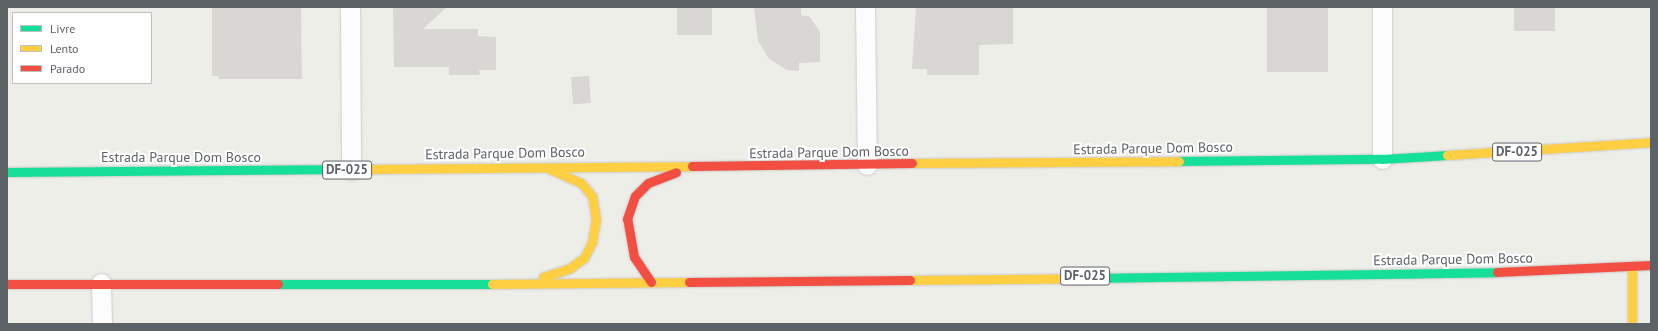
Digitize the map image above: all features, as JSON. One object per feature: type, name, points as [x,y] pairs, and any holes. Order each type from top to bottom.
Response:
[{"type":"main road","name":"Estrada Parque Dom Bosco","points":[[7,172],[351,170],[542,165],[687,168],[1382,159],[1651,142]]},
{"type":"main road","points":[[518,284],[570,268],[584,258],[592,242],[596,220],[592,196],[581,183],[542,165]]},
{"type":"main road","points":[[651,282],[634,257],[628,240],[628,219],[635,196],[648,182],[687,168]]},
{"type":"main road","name":"Estrada Parque Dom Bosco","points":[[7,284],[518,284],[1420,275],[1651,265]]},
{"type":"main road","points":[[1632,267],[1632,324]]},
{"type":"street","points":[[350,7],[351,170]]},
{"type":"street","points":[[865,7],[868,165]]},
{"type":"street","points":[[1382,7],[1382,159]]},
{"type":"street","points":[[101,283],[102,324]]},
{"type":"building","points":[[212,7],[301,7],[302,79],[219,79],[219,76],[212,76]]},
{"type":"building","points":[[393,7],[447,7],[423,29],[478,29],[478,36],[496,37],[496,70],[479,70],[480,75],[449,75],[449,67],[394,67]]},
{"type":"building","points":[[677,7],[712,7],[712,35],[677,35]]},
{"type":"building","points":[[754,7],[801,7],[801,15],[810,17],[820,32],[820,62],[799,63],[799,71],[787,70],[769,59],[758,41]]},
{"type":"building","points":[[916,7],[1013,7],[1013,44],[979,45],[979,75],[927,75],[927,69],[912,69]]},
{"type":"building","points":[[1267,7],[1328,7],[1328,72],[1267,72]]},
{"type":"building","points":[[1514,7],[1555,7],[1555,31],[1514,31]]},
{"type":"building","points":[[589,76],[591,103],[573,104],[571,77]]},
{"type":"traffic: fast","points":[[1179,161],[1382,159],[1447,155]]},
{"type":"traffic: fast","points":[[7,172],[373,169]]},
{"type":"traffic: fast","points":[[1089,278],[1497,272]]},
{"type":"traffic: fast","points":[[278,284],[492,284]]},
{"type":"traffic: slow","points":[[1447,155],[1651,142]]},
{"type":"traffic: slow","points":[[912,163],[1179,161]]},
{"type":"traffic: slow","points":[[373,169],[692,166]]},
{"type":"traffic: slow","points":[[543,277],[570,268],[584,258],[592,242],[596,220],[592,196],[581,183],[550,169]]},
{"type":"traffic: slow","points":[[1632,267],[1632,324]]},
{"type":"traffic: slow","points":[[910,280],[1089,278]]},
{"type":"traffic: slow","points":[[492,284],[689,282]]},
{"type":"traffic: jam","points":[[692,166],[912,163]]},
{"type":"traffic: jam","points":[[651,282],[634,257],[627,219],[635,196],[648,183],[676,172]]},
{"type":"traffic: jam","points":[[1497,272],[1651,265]]},
{"type":"traffic: jam","points":[[689,282],[910,280]]},
{"type":"traffic: jam","points":[[7,284],[278,284]]}]
